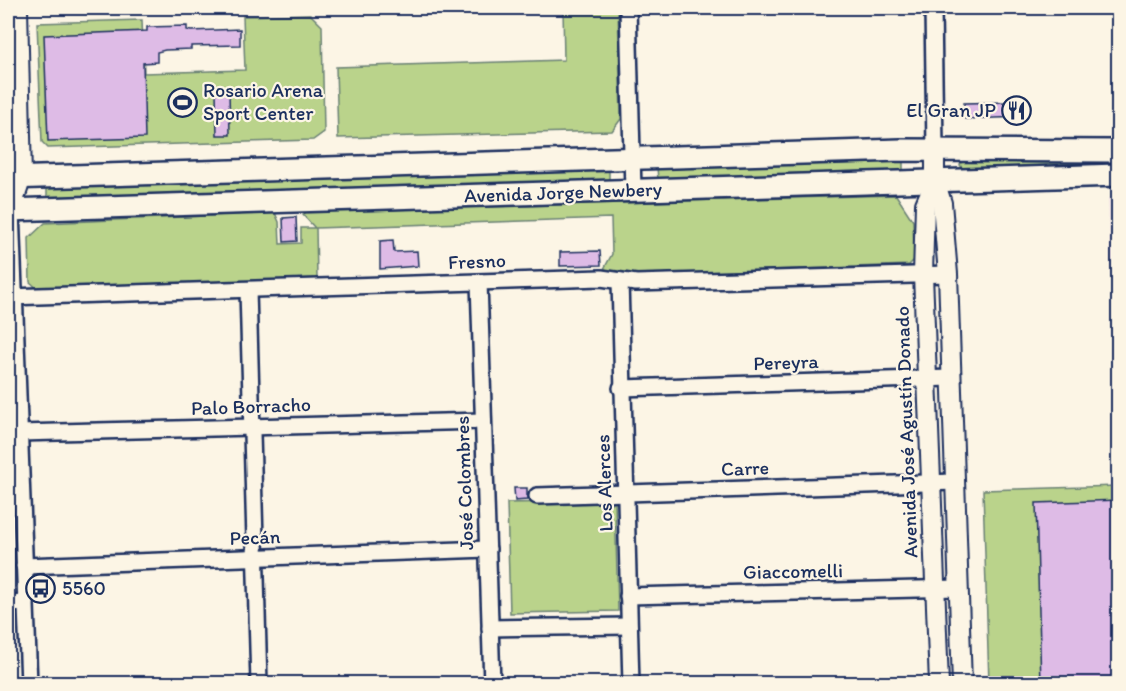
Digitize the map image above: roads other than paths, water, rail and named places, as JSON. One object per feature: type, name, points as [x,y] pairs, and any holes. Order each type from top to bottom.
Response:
[{"type":"main road","name":"Avenida Jorge Newbery","points":[[15,177],[935,149],[1119,151]]},
{"type":"main road","name":"Avenida Jorge Newbery","points":[[9,204],[1119,176]]},
{"type":"street","points":[[18,8],[15,177],[9,204],[11,297],[29,684]]},
{"type":"street","points":[[628,8],[633,190]]},
{"type":"street","points":[[933,8],[935,149]]},
{"type":"street","name":"Avenida José Agustín Donado","points":[[935,149],[935,181],[942,203],[948,274],[962,684]]},
{"type":"street","name":"Avenida José Agustín Donado","points":[[935,181],[925,204],[923,275],[939,684]]},
{"type":"street","name":"Fresno","points":[[11,297],[601,278],[636,284],[948,274]]},
{"type":"street","name":"Los Alerces","points":[[620,281],[621,388],[632,684]]},
{"type":"street","name":"José Colombres","points":[[479,282],[492,684]]},
{"type":"street","points":[[248,290],[259,684]]},
{"type":"street","name":"Pereyra","points":[[621,388],[951,378]]},
{"type":"street","name":"Palo Borracho","points":[[19,433],[483,421]]},
{"type":"street","name":"Carre","points":[[537,496],[955,482]]},
{"type":"street","name":"Pecán","points":[[24,566],[488,549]]},
{"type":"street","name":"Giaccomelli","points":[[628,596],[959,588]]},
{"type":"street","points":[[8,604],[26,603]]},
{"type":"street","points":[[490,628],[629,626]]},
{"type":"place","name":"Rosario Arena Sport Center","points":[[182,102]]},
{"type":"place","name":"El Gran JP","points":[[1017,110]]},
{"type":"place","name":"5560","points":[[41,588]]}]
